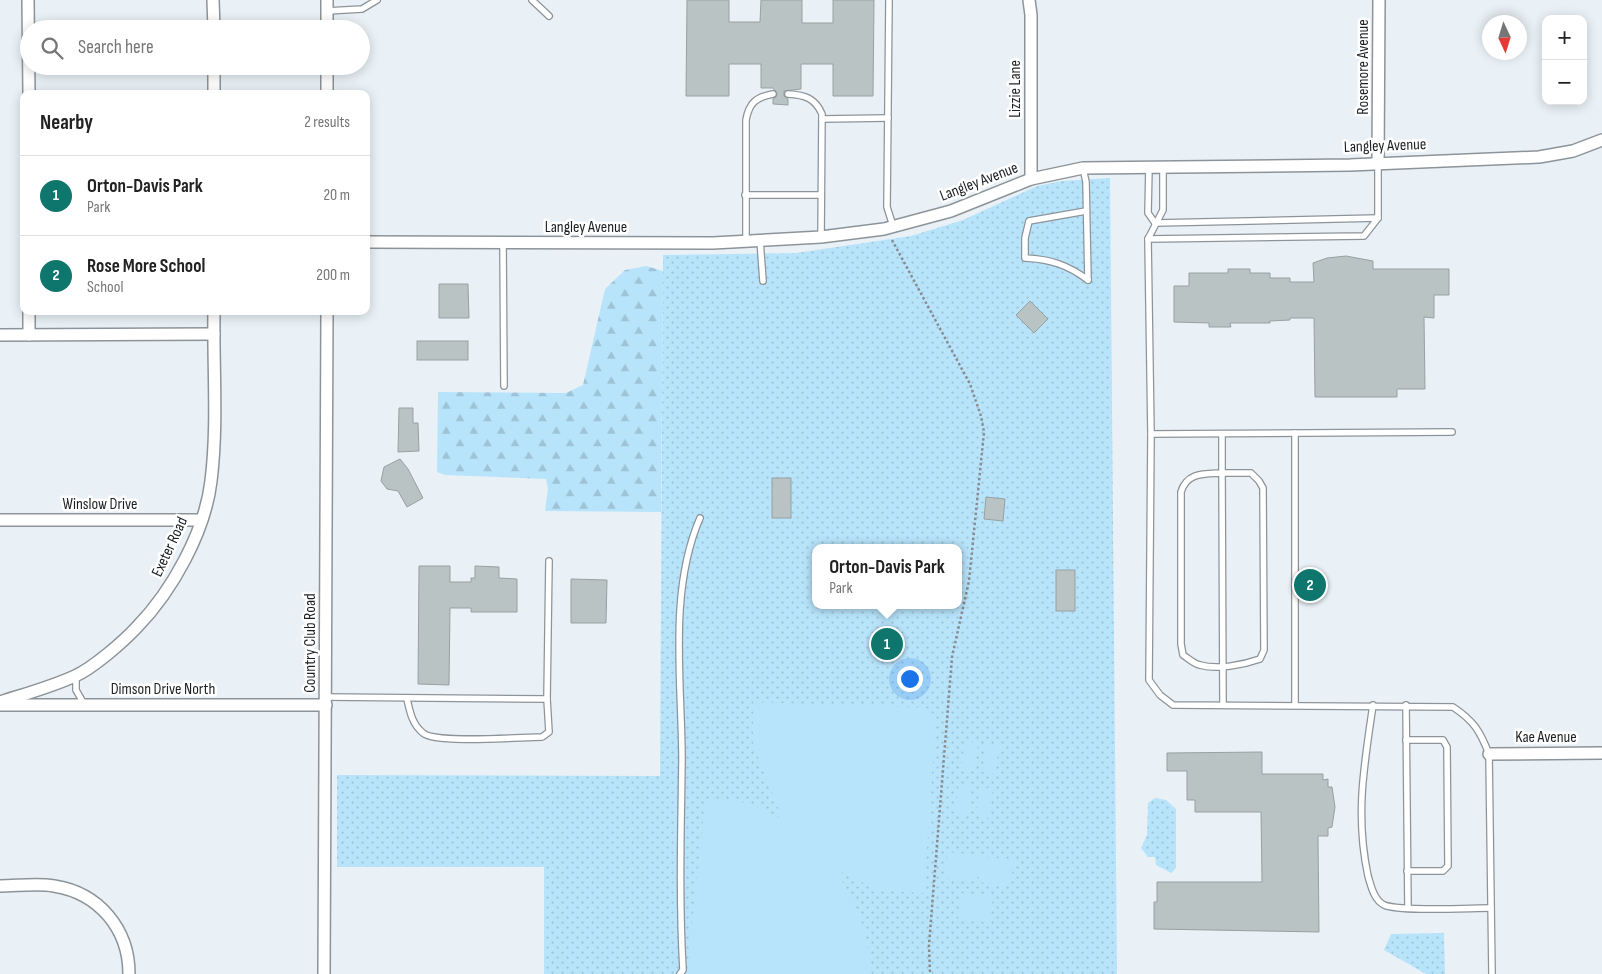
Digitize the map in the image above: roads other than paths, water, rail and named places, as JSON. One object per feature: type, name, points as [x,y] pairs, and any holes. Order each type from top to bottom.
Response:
[{"type":"street","points":[[28,0],[28,20]]},
{"type":"street","points":[[213,0],[214,20]]},
{"type":"street","name":"Lizzie Lane","points":[[1029,0],[1031,15],[1032,179]]},
{"type":"street","name":"Rosemore Avenue","points":[[1378,163],[1379,0]]},
{"type":"street","points":[[327,5],[327,20]]},
{"type":"street","points":[[29,75],[29,90]]},
{"type":"street","points":[[214,75],[214,90]]},
{"type":"street","points":[[327,75],[327,90]]},
{"type":"street","name":"Langley Avenue","points":[[370,242],[746,241],[821,237],[888,228],[951,211],[1032,179],[1083,168],[1539,158],[1574,151],[1602,140]]},
{"type":"street","points":[[29,315],[29,335]]},
{"type":"street","name":"Exeter Road","points":[[0,704],[76,676],[125,640],[154,610],[175,580],[201,520],[211,483],[215,433],[214,315]]},
{"type":"street","name":"Country Club Road","points":[[324,974],[327,315]]},
{"type":"street","points":[[0,335],[214,334]]},
{"type":"street","name":"Winslow Drive","points":[[0,520],[201,520]]},
{"type":"street","name":"Dimson Drive North","points":[[0,704],[84,705],[326,701]]},
{"type":"street","name":"Kae Avenue","points":[[1489,754],[1602,753]]},
{"type":"street","points":[[0,886],[53,886],[91,899],[108,914],[118,928],[126,948],[129,974]]},
{"type":"lane","points":[[327,5],[362,8],[377,0]]},
{"type":"lane","points":[[532,0],[548,16]]},
{"type":"lane","points":[[888,228],[889,0]]},
{"type":"lane","points":[[746,241],[745,136],[748,109],[753,101],[761,96],[773,94]]},
{"type":"lane","points":[[788,94],[810,98],[818,104],[822,119],[821,237]]},
{"type":"lane","points":[[822,119],[888,118]]},
{"type":"lane","points":[[1148,239],[1364,236],[1378,218],[1378,163]]},
{"type":"lane","points":[[1149,166],[1148,212],[1155,223]]},
{"type":"lane","points":[[1163,166],[1163,210],[1148,239],[1151,434],[1149,680],[1160,695],[1174,705],[1453,706],[1470,718],[1481,733],[1489,754],[1492,974]]},
{"type":"lane","points":[[1083,168],[1086,182],[1088,280],[1074,270],[1056,262],[1025,258],[1025,238],[1029,221],[1086,210]]},
{"type":"lane","points":[[745,196],[821,195]]},
{"type":"lane","points":[[1155,223],[1378,218]]},
{"type":"lane","points":[[760,240],[763,281]]},
{"type":"lane","points":[[503,243],[504,386]]},
{"type":"lane","points":[[1151,434],[1452,432]]},
{"type":"lane","points":[[1295,433],[1295,704]]},
{"type":"lane","points":[[1222,434],[1223,705]]},
{"type":"lane","points":[[1222,473],[1251,473],[1259,480],[1263,488],[1264,650],[1260,659],[1240,666],[1200,665],[1182,655],[1181,492],[1184,482],[1193,475],[1222,473]]},
{"type":"lane","points":[[680,974],[682,970],[679,886],[682,761],[679,625],[683,572],[693,533],[700,518]]},
{"type":"lane","points":[[407,699],[411,720],[424,735],[443,739],[542,737],[549,732],[549,561]]},
{"type":"lane","points":[[76,676],[76,690],[84,705]]},
{"type":"lane","points":[[326,701],[548,699]]},
{"type":"lane","points":[[1373,705],[1360,795],[1362,846],[1371,887],[1378,902],[1386,906],[1408,908],[1491,908]]},
{"type":"lane","points":[[1406,705],[1408,908]]},
{"type":"lane","points":[[1406,740],[1442,740],[1447,747],[1448,866],[1443,871],[1408,871]]},
{"type":"place","name":"Rose More School","points":[[1310,585]]},
{"type":"place","name":"Orton-Davis Park","points":[[887,644]]}]
